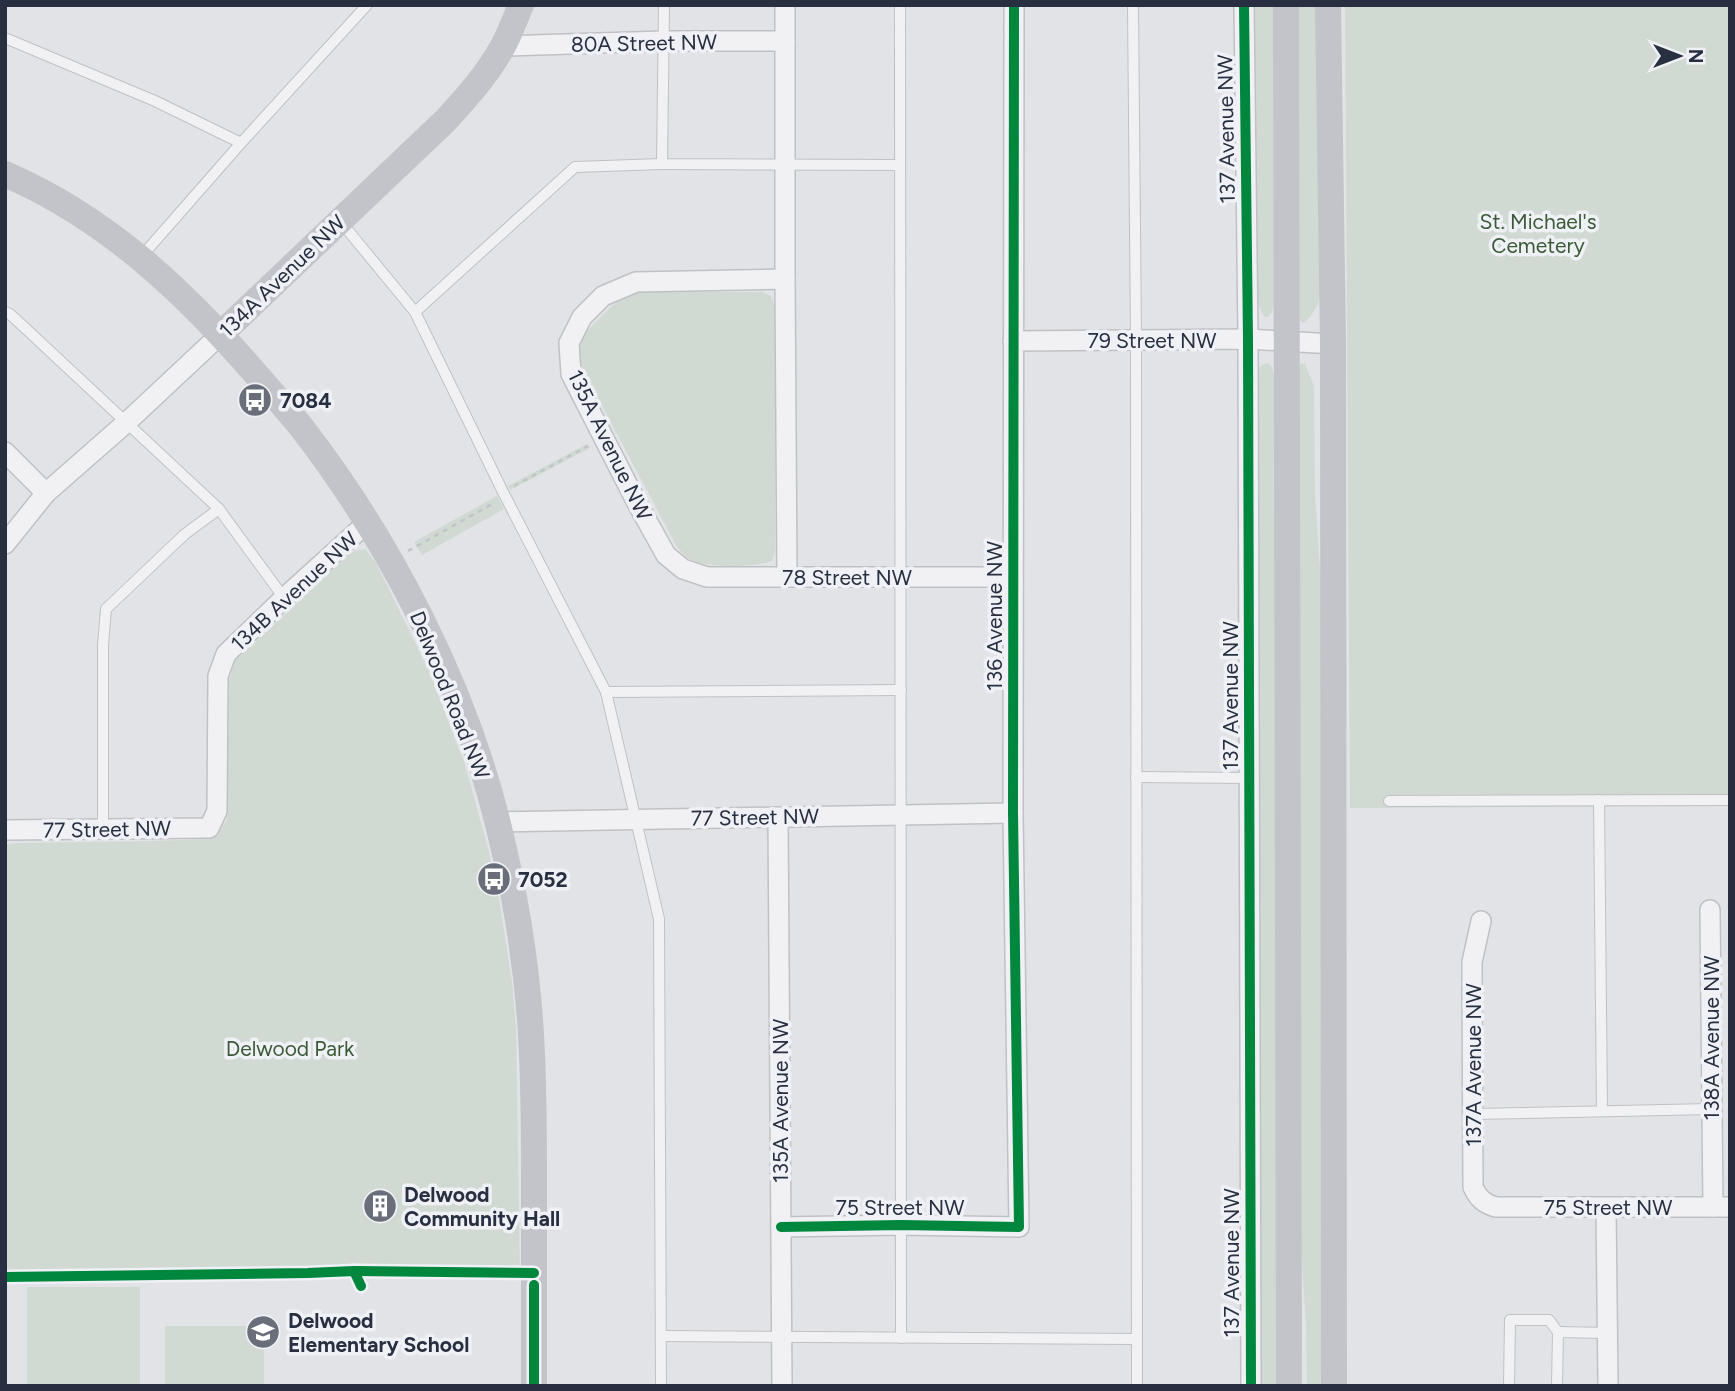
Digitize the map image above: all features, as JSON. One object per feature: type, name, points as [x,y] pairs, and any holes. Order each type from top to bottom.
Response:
[{"type":"main road","name":"134A Avenue NW","points":[[221,334],[445,121],[479,82],[504,46],[521,5]]},
{"type":"main road","points":[[1286,5],[1289,1386]]},
{"type":"main road","points":[[1328,5],[1333,344],[1334,1386]]},
{"type":"main road","name":"Delwood Road NW","points":[[5,174],[79,213],[141,257],[221,334],[301,426],[368,522],[409,596],[445,671],[474,745],[498,822],[516,908],[524,964],[533,1075],[534,1386]]},
{"type":"street","points":[[785,5],[787,577]]},
{"type":"street","name":"136 Avenue NW","points":[[1014,5],[1013,813],[1019,1227]]},
{"type":"street","name":"137 Avenue NW","points":[[1244,5],[1248,339],[1251,1386]]},
{"type":"street","name":"80A Street NW","points":[[504,46],[664,41],[785,41]]},
{"type":"street","name":"135A Avenue NW","points":[[683,569],[666,555],[571,374],[569,343],[582,317],[603,296],[636,282],[785,279]]},
{"type":"street","name":"134A Avenue NW","points":[[5,544],[46,493],[221,334]]},
{"type":"street","name":"79 Street NW","points":[[1013,341],[1248,339],[1333,344]]},
{"type":"street","points":[[5,452],[46,493]]},
{"type":"street","name":"134B Avenue NW","points":[[209,828],[217,811],[218,676],[226,654],[368,522]]},
{"type":"street","name":"78 Street NW","points":[[683,569],[707,577],[1013,577]]},
{"type":"street","name":"77 Street NW","points":[[498,822],[1013,813]]},
{"type":"street","name":"135A Avenue NW","points":[[778,817],[782,1386]]},
{"type":"street","name":"77 Street NW","points":[[5,830],[209,828]]},
{"type":"street","name":"138A Avenue NW","points":[[1710,910],[1711,1109],[1721,1207]]},
{"type":"street","name":"137A Avenue NW","points":[[1481,921],[1472,962],[1473,1187],[1486,1205]]},
{"type":"street","name":"75 Street NW","points":[[1486,1205],[1721,1207]]},
{"type":"street","points":[[1606,1208],[1608,1386]]},
{"type":"street","name":"75 Street NW","points":[[780,1227],[1019,1227]]},
{"type":"lane","points":[[141,257],[241,142],[367,5]]},
{"type":"lane","points":[[662,164],[664,5]]},
{"type":"lane","points":[[900,5],[901,1338]]},
{"type":"lane","points":[[1133,5],[1137,1386]]},
{"type":"lane","points":[[5,38],[155,101],[241,142]]},
{"type":"lane","points":[[415,312],[575,167],[662,164],[900,164]]},
{"type":"lane","points":[[339,221],[415,312],[503,492],[606,692],[659,919],[661,1386]]},
{"type":"lane","points":[[5,312],[219,509],[284,598]]},
{"type":"lane","points":[[103,829],[103,645],[106,608],[185,534],[219,509]]},
{"type":"lane","points":[[606,692],[901,690]]},
{"type":"lane","points":[[1136,777],[1249,778]]},
{"type":"lane","points":[[1599,800],[1602,1111]]},
{"type":"lane","points":[[1389,801],[1730,800]]},
{"type":"lane","points":[[1473,1114],[1711,1109]]},
{"type":"lane","points":[[1510,1386],[1510,1320],[1549,1320],[1558,1332],[1557,1386]]},
{"type":"lane","points":[[1558,1332],[1608,1333]]},
{"type":"lane","points":[[661,1336],[1137,1339]]},
{"type":"green space","points":[[1254,5],[1275,5],[1276,296],[1268,317],[1261,312],[1258,297]]},
{"type":"green space","points":[[1297,5],[1321,5],[1321,289],[1316,308],[1304,323],[1299,320]]},
{"type":"green space","name":"St. Michael's Cemetery","points":[[1345,5],[1730,5],[1730,806],[1350,808]]},
{"type":"green space","points":[[640,292],[762,292],[771,296],[775,307],[775,552],[772,561],[745,565],[710,565],[694,561],[677,547],[582,368],[579,350],[585,333],[616,302]]},
{"type":"green space","points":[[1268,363],[1276,381],[1278,1386],[1260,1386],[1258,373],[1261,366]]},
{"type":"green space","points":[[1303,363],[1314,386],[1315,494],[1323,615],[1324,1386],[1307,1386],[1299,1222],[1299,365]]},
{"type":"green space","points":[[587,444],[590,448],[510,490],[508,486]]},
{"type":"green space","points":[[497,496],[504,509],[422,555],[414,542]]},
{"type":"green space","name":"Delwood Park","points":[[365,549],[376,563],[429,671],[464,762],[498,892],[516,1027],[520,1275],[308,1273],[5,1278],[5,845],[210,839],[227,821],[229,680],[235,661],[351,552]]},
{"type":"green space","points":[[27,1287],[140,1287],[140,1386],[27,1386]]},
{"type":"green space","points":[[165,1326],[264,1326],[264,1386],[165,1386]]},
{"type":"cycle path","points":[[781,1227],[1019,1227],[1013,813],[1014,5]]},
{"type":"cycle path","points":[[1244,5],[1248,339],[1251,1386]]},
{"type":"cycle path","points":[[354,1271],[534,1273]]},
{"type":"cycle path","points":[[5,1277],[354,1271],[361,1286]]},
{"type":"cycle path","points":[[534,1285],[534,1386]]},
{"type":"place","name":"7084","points":[[255,400]]},
{"type":"place","name":"7052","points":[[494,879]]},
{"type":"place","name":"Delwood Community Hall","points":[[380,1206]]},
{"type":"place","name":"Delwood Elementary School","points":[[263,1332]]}]
